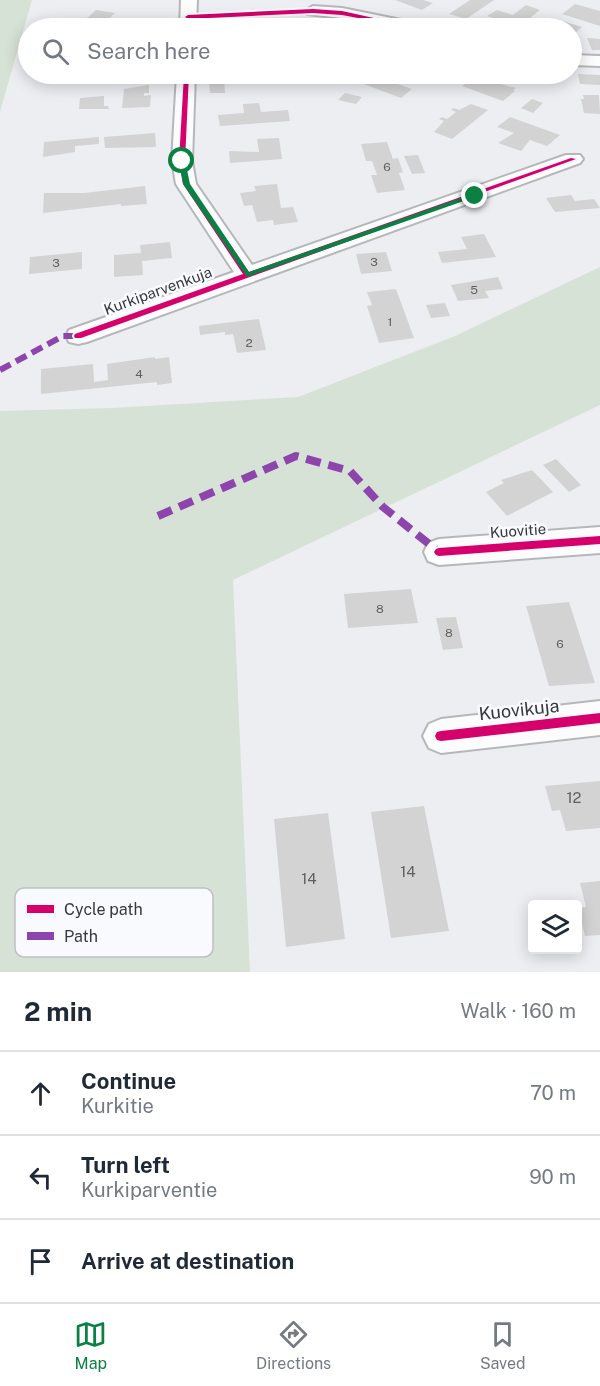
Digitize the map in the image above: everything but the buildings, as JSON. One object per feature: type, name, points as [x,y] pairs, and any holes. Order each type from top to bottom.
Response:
[{"type":"street","points":[[188,18],[189,0]]},
{"type":"street","points":[[313,11],[367,18]]},
{"type":"street","points":[[582,60],[600,61]]},
{"type":"street","points":[[186,84],[182,161],[186,184],[247,275]]},
{"type":"street","name":"Kurkiparvenkuja","points":[[78,336],[475,196],[573,159]]},
{"type":"street","name":"Kuovitie","points":[[439,552],[600,540]]},
{"type":"street","name":"Kuovikuja","points":[[441,736],[600,718]]},
{"type":"shaded area","points":[[0,0],[32,0],[27,18],[18,18],[18,49],[0,112]]},
{"type":"shaded area","points":[[600,267],[600,405],[233,580],[250,972],[0,972],[0,411],[112,408],[298,397],[455,336]]},
{"type":"marked path","points":[[0,370],[63,336],[78,336]]},
{"type":"marked path","points":[[158,516],[296,456],[350,471],[383,507],[439,552]]},
{"type":"cycle path","points":[[188,17],[313,11],[367,18]]},
{"type":"cycle path","points":[[186,84],[182,161],[186,184],[247,275]]},
{"type":"cycle path","points":[[78,336],[573,159]]},
{"type":"cycle path","points":[[439,552],[600,540]]},
{"type":"cycle path","points":[[441,736],[600,718]]},
{"type":"route","points":[[182,161],[186,184],[247,275],[475,196]]}]
